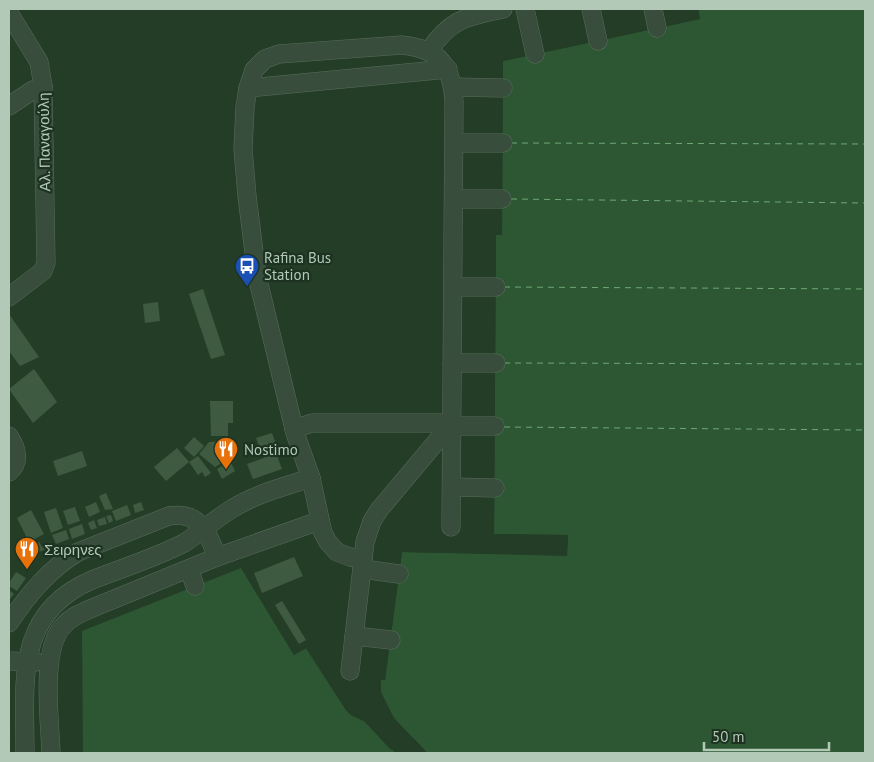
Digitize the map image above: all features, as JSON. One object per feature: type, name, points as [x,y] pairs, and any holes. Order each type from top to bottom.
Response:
[{"type":"street","points":[[429,51],[440,36],[455,22],[473,15],[504,9]]},
{"type":"street","points":[[525,9],[535,54]]},
{"type":"street","points":[[592,9],[598,41]]},
{"type":"street","points":[[653,9],[657,28]]},
{"type":"street","name":"Αλ. Παναγούλη","points":[[9,13],[39,62],[43,86],[46,263],[43,271],[37,277],[9,297]]},
{"type":"street","points":[[399,574],[363,564],[337,552],[328,542],[322,532],[311,478],[294,429],[262,304],[253,253],[243,149],[243,126],[248,88],[254,70],[265,59],[279,54],[402,45],[429,51],[448,69],[453,87],[454,143],[451,527]]},
{"type":"street","points":[[248,88],[448,69]]},
{"type":"street","points":[[9,106],[33,90],[43,86]]},
{"type":"street","points":[[453,87],[503,88]]},
{"type":"street","points":[[454,143],[503,143]]},
{"type":"street","points":[[454,199],[502,199]]},
{"type":"street","points":[[453,287],[496,287]]},
{"type":"street","points":[[452,362],[496,363]]},
{"type":"street","points":[[294,429],[312,423],[495,426]]},
{"type":"street","points":[[350,671],[368,531],[379,510],[452,425]]},
{"type":"street","points":[[9,436],[15,445],[13,467]]},
{"type":"street","points":[[25,753],[18,661],[32,641],[41,621],[60,600],[90,581],[177,545],[204,529],[229,510],[255,496],[311,478]]},
{"type":"street","points":[[452,487],[495,488]]},
{"type":"street","points":[[9,622],[22,603],[47,575],[68,558],[78,552],[169,516],[185,515],[198,522],[210,537],[217,557]]},
{"type":"street","points":[[51,753],[49,662],[53,643],[63,625],[90,609],[217,557],[320,521]]},
{"type":"street","points":[[189,569],[195,586]]},
{"type":"street","points":[[354,636],[391,640]]},
{"type":"street","points":[[18,661],[49,662]]},
{"type":"shaded area","points":[[698,9],[865,9],[865,753],[427,753],[389,711],[381,691],[381,680],[385,680],[402,552],[567,555],[568,535],[494,534],[496,235],[502,235],[503,61],[700,19]]},
{"type":"shaded area","points":[[241,568],[294,655],[306,648],[346,710],[351,715],[364,721],[396,753],[83,753],[82,631]]},
{"type":"pier","points":[[696,9],[698,9],[700,19],[503,61],[502,235],[496,235],[494,534],[568,535],[567,556],[402,552],[385,680],[381,680],[380,690],[395,720],[427,753],[424,753],[393,722],[378,690],[379,679],[383,678],[400,550],[564,553],[565,537],[494,536],[492,534],[494,235],[499,232],[501,60],[697,17]]},
{"type":"pier","points":[[243,567],[295,652],[305,646],[308,647],[347,709],[366,719],[398,753],[390,749],[364,721],[351,715],[346,710],[306,648],[294,655],[241,568]]},
{"type":"building","points":[[203,289],[225,355],[211,359],[189,294]]},
{"type":"building","points":[[158,302],[160,321],[145,323],[143,304]]},
{"type":"building","points":[[9,314],[39,357],[20,366],[9,351]]},
{"type":"building","points":[[34,369],[57,402],[33,423],[9,389]]},
{"type":"building","points":[[210,401],[233,401],[233,423],[228,423],[228,436],[211,436]]},
{"type":"building","points":[[272,433],[279,452],[276,453],[282,469],[253,479],[247,464],[264,458],[256,438]]},
{"type":"building","points":[[194,437],[204,446],[194,457],[184,448]]},
{"type":"building","points":[[226,441],[227,449],[232,457],[215,467],[199,454],[209,442]]},
{"type":"building","points":[[177,448],[189,462],[166,481],[154,467]]},
{"type":"building","points":[[82,451],[87,466],[58,476],[53,461]]},
{"type":"building","points":[[198,456],[211,473],[205,477],[202,472],[198,475],[189,462]]},
{"type":"building","name":"Nostimo","points":[[230,461],[235,471],[222,479],[217,469]]},
{"type":"building","points":[[106,493],[113,509],[105,510],[99,496]]},
{"type":"building","points":[[96,502],[100,512],[89,517],[85,507]]},
{"type":"building","points":[[141,502],[144,510],[135,513],[133,505]]},
{"type":"building","points":[[127,505],[131,515],[116,521],[112,511]]},
{"type":"building","points":[[75,507],[80,521],[68,525],[63,511]]},
{"type":"building","points":[[56,508],[63,528],[51,533],[44,512]]},
{"type":"building","points":[[31,510],[44,534],[29,542],[17,518]]},
{"type":"building","points":[[111,515],[113,521],[109,523],[106,516]]},
{"type":"building","points":[[105,517],[107,524],[99,526],[97,520]]},
{"type":"building","points":[[94,520],[97,528],[91,530],[88,523]]},
{"type":"building","points":[[82,524],[85,534],[72,539],[69,529]]},
{"type":"building","points":[[66,530],[69,539],[56,544],[52,535]]},
{"type":"building","points":[[39,542],[42,547],[50,542],[52,546],[37,553],[33,545]]},
{"type":"building","points":[[294,557],[303,576],[262,593],[254,573]]},
{"type":"building","points":[[16,572],[26,578],[17,591],[9,586]]},
{"type":"building","points":[[9,590],[14,594],[9,600]]},
{"type":"building","points":[[282,601],[306,640],[299,644],[275,605]]},
{"type":"ferry route","points":[[511,143],[865,144]]},
{"type":"ferry route","points":[[511,199],[865,203]]},
{"type":"ferry route","points":[[504,287],[865,289]]},
{"type":"ferry route","points":[[504,363],[865,364]]},
{"type":"ferry route","points":[[504,427],[865,430]]},
{"type":"place","name":"Rafina Bus Station","points":[[247,287]]},
{"type":"place","name":"Nostimo","points":[[226,470]]},
{"type":"place","name":"Σειρηνες","points":[[27,570]]}]
